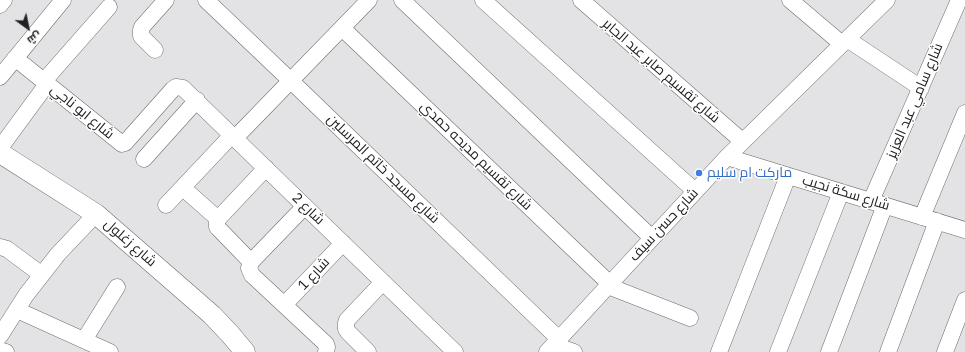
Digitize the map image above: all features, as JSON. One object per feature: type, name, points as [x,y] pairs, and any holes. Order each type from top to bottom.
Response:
[{"type":"street","points":[[0,5],[4,0]]},
{"type":"street","points":[[0,77],[63,0]]},
{"type":"street","points":[[156,50],[143,39],[140,33],[142,27],[166,0]]},
{"type":"street","name":"شارع مسجد خاتم المرسلين","points":[[206,0],[291,81],[554,345]]},
{"type":"street","points":[[166,204],[291,81],[369,0]]},
{"type":"street","points":[[402,0],[652,238]]},
{"type":"street","points":[[483,0],[695,191]]},
{"type":"street","name":"شارع تقسيم صابر عبد الجابر","points":[[581,0],[742,141]]},
{"type":"street","points":[[790,0],[845,42],[921,88]]},
{"type":"street","name":"شارع حسن سيف","points":[[554,345],[742,141],[887,0]]},
{"type":"street","name":"شارع سامي عبد العزيز","points":[[829,352],[878,203],[921,88],[959,0]]},
{"type":"street","points":[[0,148],[46,82],[109,7]]},
{"type":"street","name":"شارع تقسيم مديحه حمدي","points":[[342,28],[609,285]]},
{"type":"street","name":"شارع ابو ناجي","points":[[15,58],[122,144],[125,144],[173,88],[176,87],[183,88],[197,100],[234,137]]},
{"type":"street","points":[[144,159],[197,100]]},
{"type":"street","points":[[888,352],[929,219],[965,113]]},
{"type":"street","name":"شارع 2","points":[[234,137],[455,352]]},
{"type":"street","name":"شارع زغلول","points":[[0,153],[96,214],[212,315],[245,352]]},
{"type":"street","name":"شارع سكة نجيب","points":[[727,157],[965,230]]},
{"type":"street","points":[[251,262],[219,229],[217,224],[218,219],[266,168]]},
{"type":"street","points":[[719,352],[788,176]]},
{"type":"street","points":[[183,188],[218,219]]},
{"type":"street","points":[[778,352],[841,192]]},
{"type":"street","points":[[305,206],[251,262],[249,268],[252,275],[326,344],[326,352]]},
{"type":"street","points":[[0,336],[26,295],[58,254],[96,214]]},
{"type":"street","name":"شارع 1","points":[[284,305],[343,243]]},
{"type":"street","points":[[0,247],[7,249],[42,275]]},
{"type":"street","points":[[368,352],[348,332],[346,329],[346,323],[347,320],[383,282]]},
{"type":"street","points":[[609,285],[690,318]]},
{"type":"street","points":[[84,340],[117,287]]},
{"type":"street","points":[[945,352],[965,300]]},
{"type":"street","points":[[17,310],[110,352]]},
{"type":"street","points":[[554,345],[574,352]]},
{"type":"street","points":[[0,350],[6,352]]},
{"type":"place","name":"ماركت ام سليم","points":[[699,173]]}]
